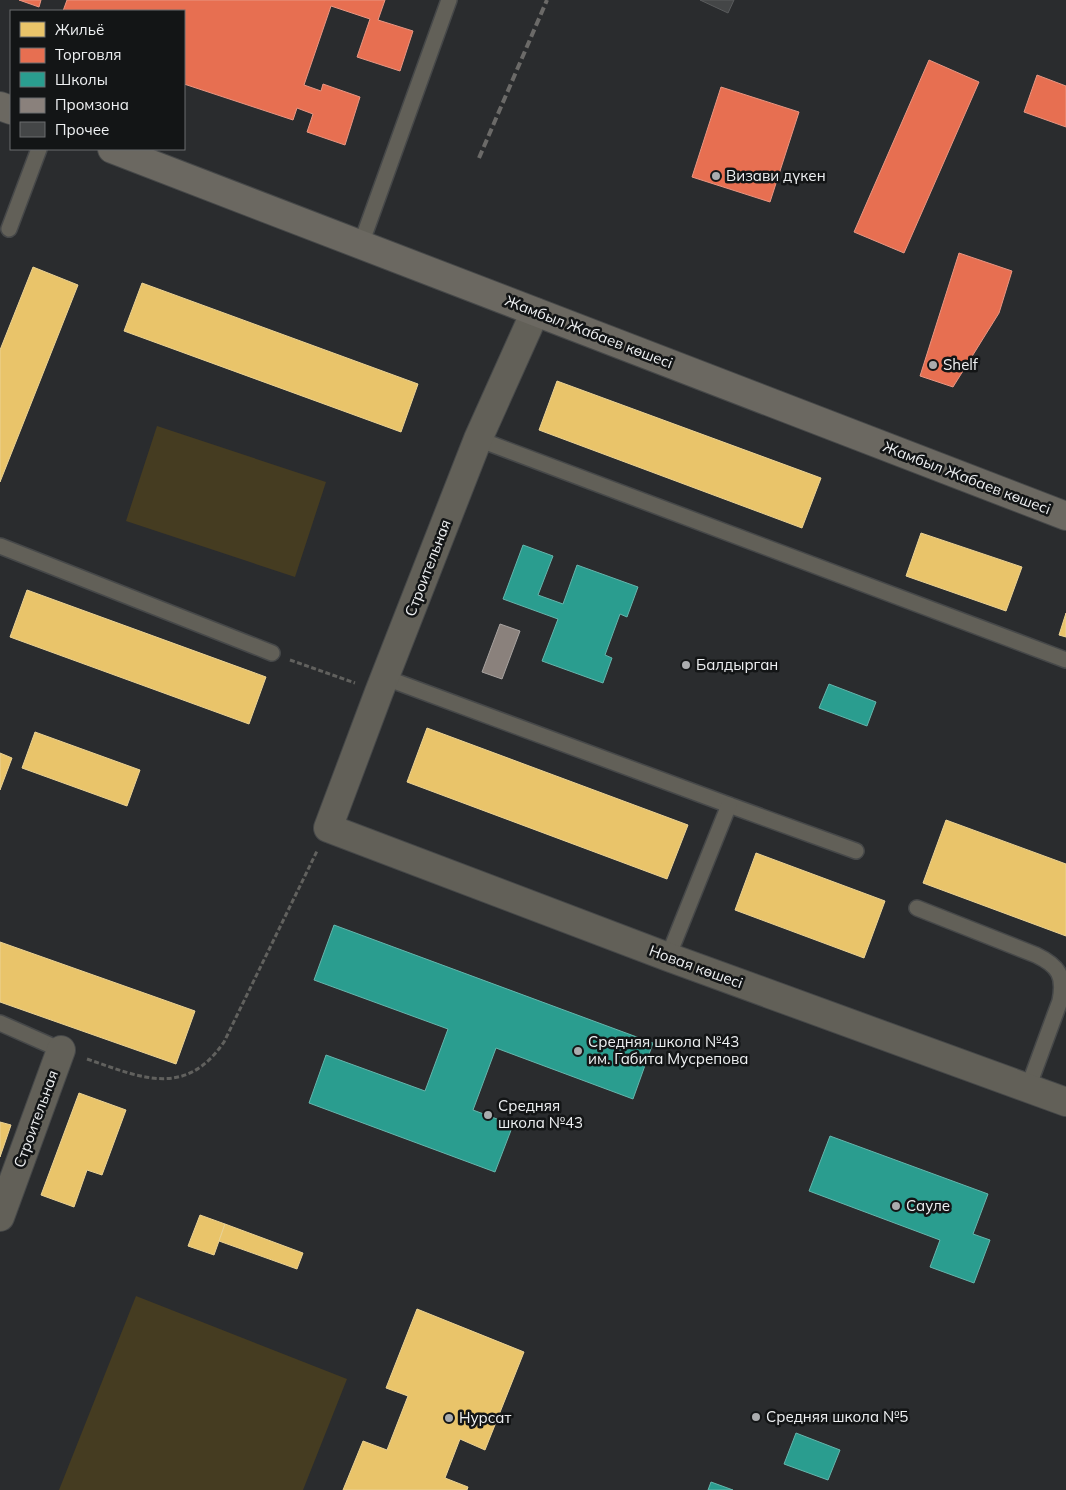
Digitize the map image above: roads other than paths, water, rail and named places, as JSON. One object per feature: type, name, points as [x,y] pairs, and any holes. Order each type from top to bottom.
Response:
[{"type":"main road","name":"Жамбыл Жабаев көшесі","points":[[115,150],[1066,516]]},
{"type":"street","name":"Строительная","points":[[328,828],[478,438],[535,312]]},
{"type":"street","name":"Новая көшесі","points":[[328,828],[668,957],[1066,1102]]},
{"type":"street","name":"Строительная","points":[[0,1216],[5,1189],[61,1050]]},
{"type":"lane","points":[[361,244],[449,0]]},
{"type":"lane","points":[[9,229],[39,150]]},
{"type":"lane","points":[[478,438],[1066,660]]},
{"type":"lane","points":[[0,546],[272,653]]},
{"type":"lane","points":[[382,685],[856,851]]},
{"type":"lane","points":[[668,957],[728,806]]},
{"type":"lane","points":[[917,908],[1036,955],[1049,961],[1058,970],[1062,979],[1060,1001],[1028,1088]]},
{"type":"lane","points":[[0,1023],[61,1050]]},
{"type":"railway","points":[[479,158],[547,0]]},
{"type":"place","name":"Визави дүкен","points":[[716,176]]},
{"type":"place","name":"Shelf","points":[[933,365]]},
{"type":"place","name":"Балдырган","points":[[686,665]]},
{"type":"place","name":"Средняя школа №43 им. Габита Мусрепова","points":[[578,1051]]},
{"type":"place","name":"Средняя школа №43","points":[[488,1115]]},
{"type":"place","name":"Сауле","points":[[896,1206]]},
{"type":"place","name":"Средняя школа №5","points":[[756,1417]]},
{"type":"place","name":"Нурсат","points":[[449,1418]]}]
